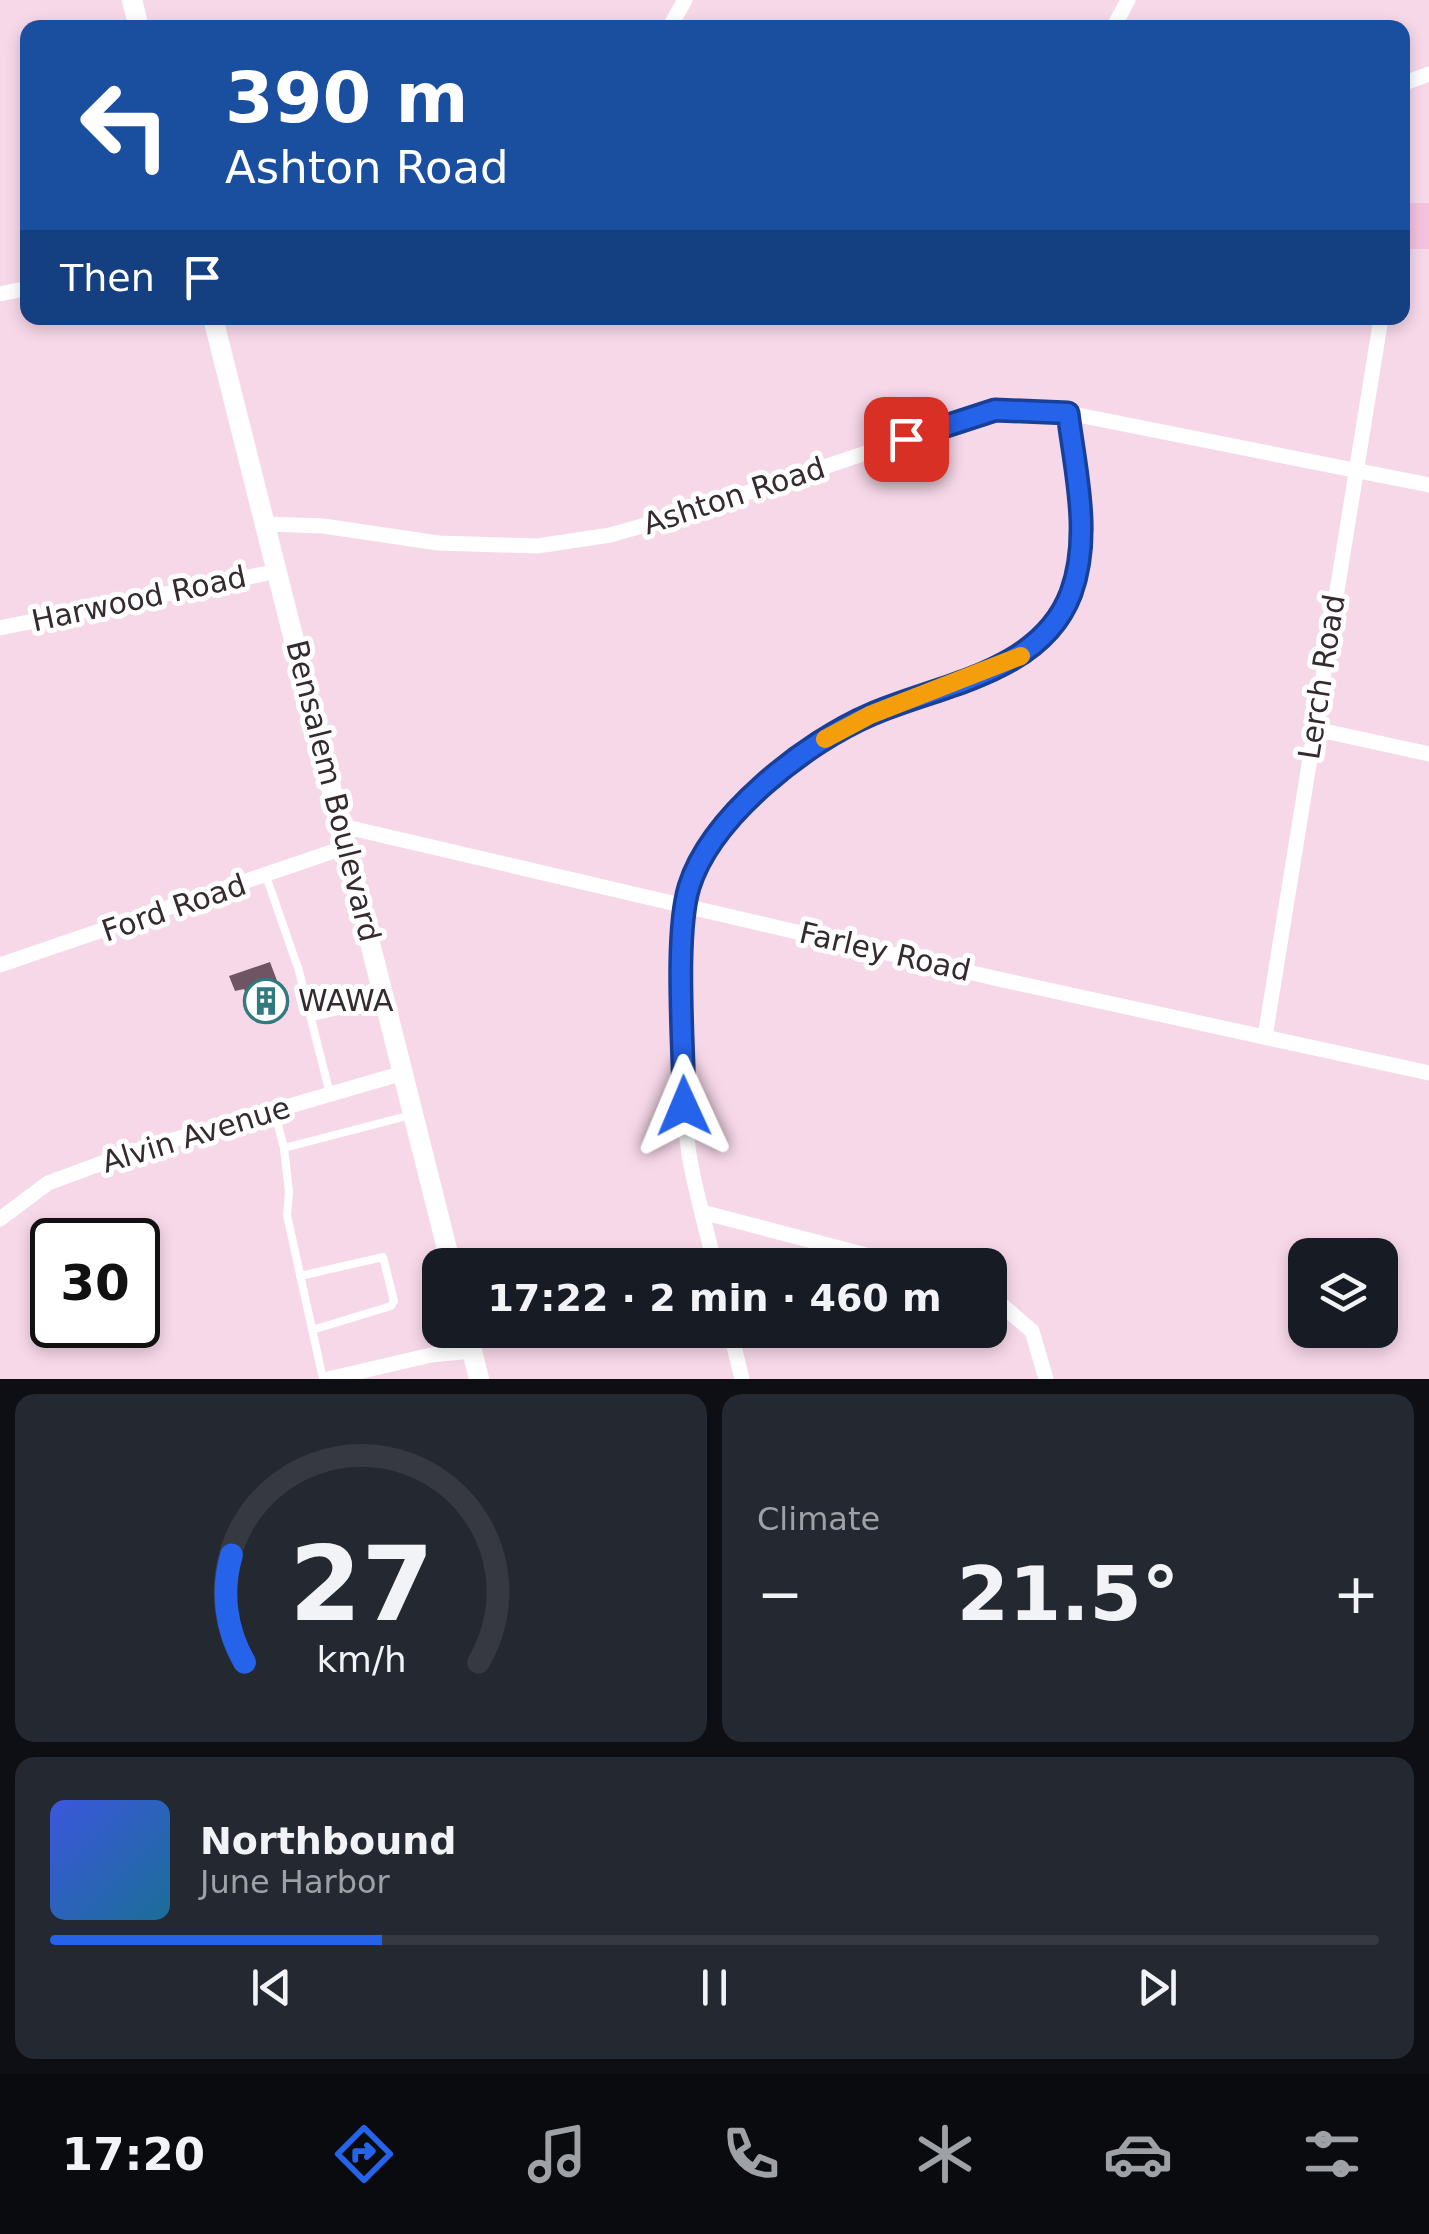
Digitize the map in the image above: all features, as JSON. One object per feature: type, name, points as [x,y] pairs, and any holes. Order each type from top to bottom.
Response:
[{"type":"main road","name":"Bensalem Boulevard","points":[[215,325],[447,1248]]},
{"type":"main road","points":[[472,1348],[479,1379]]},
{"type":"street","name":"Lerch Road","points":[[1265,1037],[1380,325]]},
{"type":"street","name":"Ashton Road","points":[[266,524],[324,526],[438,543],[537,546],[610,535],[995,410],[1068,413],[1429,485]]},
{"type":"street","points":[[710,1248],[684,1106],[686,905],[696,871],[724,829],[811,748],[870,715],[1014,660],[1049,630],[1070,594],[1080,550],[1068,413]]},
{"type":"street","name":"Harwood Road","points":[[0,628],[278,570]]},
{"type":"street","points":[[1314,728],[1429,754]]},
{"type":"street","name":"Farley Road","points":[[344,836],[686,905],[1429,1073]]},
{"type":"street","name":"Ford Road","points":[[0,965],[266,876],[344,836]]},
{"type":"street","name":"Alvin Avenue","points":[[0,1218],[48,1183],[132,1152],[404,1074]]},
{"type":"street","points":[[702,1212],[839,1248]]},
{"type":"street","points":[[1007,1310],[1032,1331],[1046,1379]]},
{"type":"street","points":[[325,1379],[448,1348]]},
{"type":"street","points":[[734,1348],[742,1379]]},
{"type":"lane","points":[[266,876],[311,1017],[330,1094]]},
{"type":"lane","points":[[311,1017],[385,1001]]},
{"type":"lane","points":[[274,1110],[290,1192],[286,1215],[325,1379]]},
{"type":"lane","points":[[284,1148],[414,1114]]},
{"type":"lane","points":[[300,1276],[383,1257],[394,1301],[391,1306],[312,1330]]},
{"type":"shaded area","points":[[1410,203],[1429,203],[1429,249],[1410,249]]},
{"type":"building","name":"WAWA","points":[[270,962],[288,1010],[257,1023],[244,989],[235,991],[229,976]]},
{"type":"slow traffic","points":[[825,739],[870,715],[1021,656]]},
{"type":"place","name":"WAWA","points":[[266,1001]]},
{"type":"route","points":[[684,1106],[686,905],[688,890],[705,854],[748,802],[833,734],[870,715],[1024,655],[1062,611],[1077,573],[1080,521],[1068,413],[995,410],[906,439]]}]
